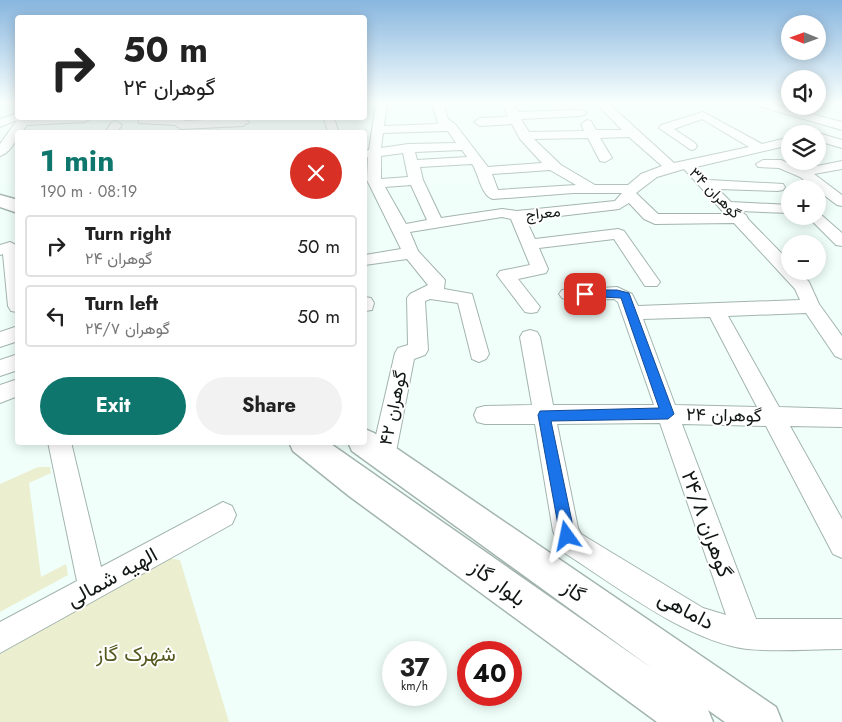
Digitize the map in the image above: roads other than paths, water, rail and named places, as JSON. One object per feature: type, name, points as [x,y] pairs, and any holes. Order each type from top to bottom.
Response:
[{"type":"main road","points":[[0,187],[15,190]]},
{"type":"main road","points":[[0,201],[15,206]]},
{"type":"main road","name":"بلوار گاز","points":[[308,445],[360,485],[692,722]]},
{"type":"main road","points":[[360,485],[373,450]]},
{"type":"main road","name":"گاز","points":[[373,450],[761,722]]},
{"type":"street","points":[[2,149],[10,137]]},
{"type":"street","name":"گوهران ۴۲","points":[[373,450],[405,353],[418,350],[416,298],[436,289],[436,280],[411,252],[401,229],[372,182],[370,153],[375,137]]},
{"type":"street","points":[[459,137],[480,165],[493,195],[592,189],[631,192],[649,216],[655,220],[741,218]]},
{"type":"street","points":[[525,137],[552,166],[592,189]]},
{"type":"street","points":[[593,137],[605,158]]},
{"type":"street","name":"گوهران ۳۴","points":[[636,137],[671,167],[687,164],[741,218],[803,286],[811,306],[842,351]]},
{"type":"street","points":[[678,137],[691,146]]},
{"type":"street","points":[[735,137],[755,150],[762,164],[781,188]]},
{"type":"street","points":[[826,137],[842,144]]},
{"type":"street","points":[[687,164],[781,143]]},
{"type":"street","points":[[370,153],[408,148],[466,146]]},
{"type":"street","points":[[2,149],[15,147]]},
{"type":"street","points":[[408,148],[416,180],[435,222]]},
{"type":"street","points":[[412,164],[552,166]]},
{"type":"street","points":[[762,164],[781,164],[796,173],[842,165]]},
{"type":"street","name":"معراج","points":[[401,229],[435,222],[502,213],[517,216],[619,205],[653,171],[671,167]]},
{"type":"street","points":[[803,173],[842,202]]},
{"type":"street","points":[[372,182],[416,180]]},
{"type":"street","points":[[706,184],[778,186]]},
{"type":"street","points":[[728,206],[781,209]]},
{"type":"street","points":[[600,207],[651,282]]},
{"type":"street","points":[[517,216],[540,269],[506,275],[530,307]]},
{"type":"street","points":[[824,225],[842,240]]},
{"type":"street","points":[[530,244],[618,234]]},
{"type":"street","points":[[0,250],[10,247],[11,308]]},
{"type":"street","points":[[367,260],[411,252]]},
{"type":"street","points":[[428,293],[466,298],[479,354]]},
{"type":"street","name":"گوهران ۲۴/۸","points":[[568,294],[622,294],[626,298],[747,634]]},
{"type":"street","points":[[632,313],[811,306]]},
{"type":"street","points":[[716,310],[842,545]]},
{"type":"street","points":[[0,340],[15,334]]},
{"type":"street","points":[[530,337],[544,415]]},
{"type":"street","points":[[0,368],[15,363]]},
{"type":"street","points":[[0,394],[15,388]]},
{"type":"street","name":"گوهران ۲۴","points":[[485,415],[668,414],[842,418]]},
{"type":"street","name":"داماهی","points":[[544,415],[566,531],[572,543],[693,618],[713,627],[747,634],[842,634]]},
{"type":"street","points":[[61,445],[92,588]]},
{"type":"street","name":"الهیه شمالی","points":[[0,638],[223,514]]},
{"type":"park label","name":"شهرک گاز","points":[[136,654]]}]
